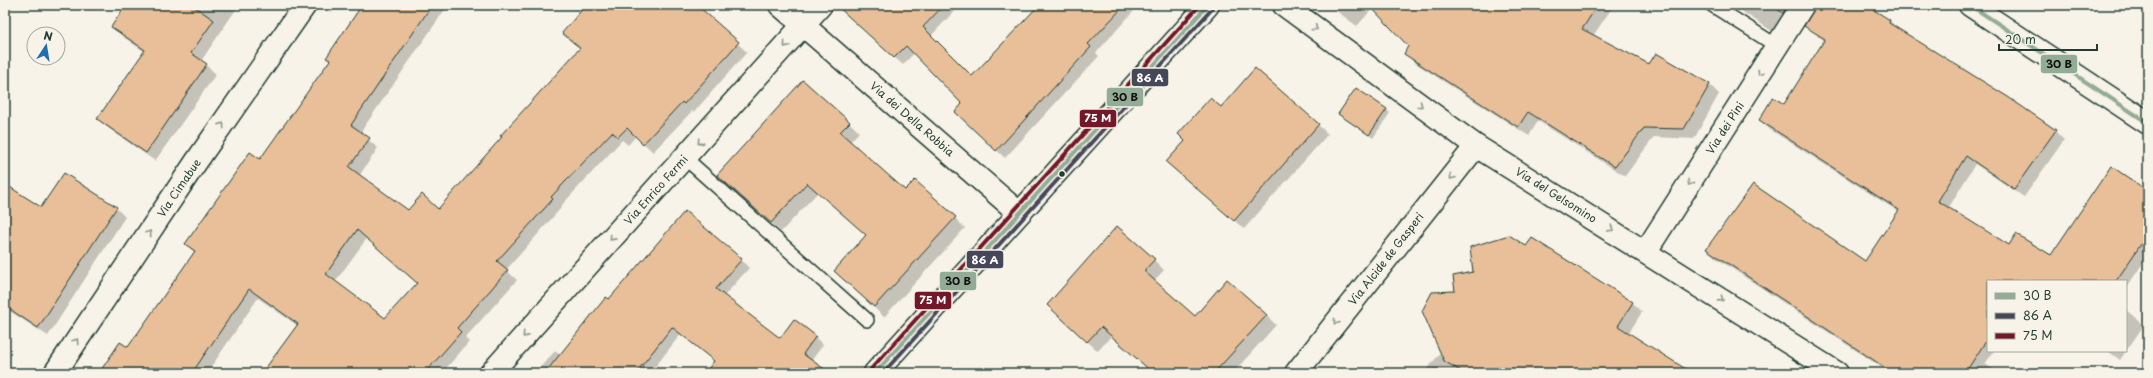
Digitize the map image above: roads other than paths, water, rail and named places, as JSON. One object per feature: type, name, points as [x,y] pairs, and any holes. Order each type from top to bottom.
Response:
[{"type":"street","name":"Via Cimabue","points":[[55,373],[196,162],[305,5]]},
{"type":"street","name":"Via dei Della Robbia","points":[[780,5],[804,24],[1019,214]]},
{"type":"street","name":"Via Enrico Fermi","points":[[491,373],[821,5]]},
{"type":"street","points":[[875,373],[1208,5]]},
{"type":"street","name":"Via del Gelsomino","points":[[1284,5],[1476,146],[1646,251],[1837,373]]},
{"type":"street","name":"Via dei Pini","points":[[1646,251],[1804,5]]},
{"type":"street","points":[[1970,5],[2148,123]]},
{"type":"street","name":"Via Alcide de Gasperi","points":[[1296,373],[1476,146]]},
{"type":"lane","points":[[1712,5],[1777,46]]},
{"type":"lane","points":[[685,158],[867,320]]}]
